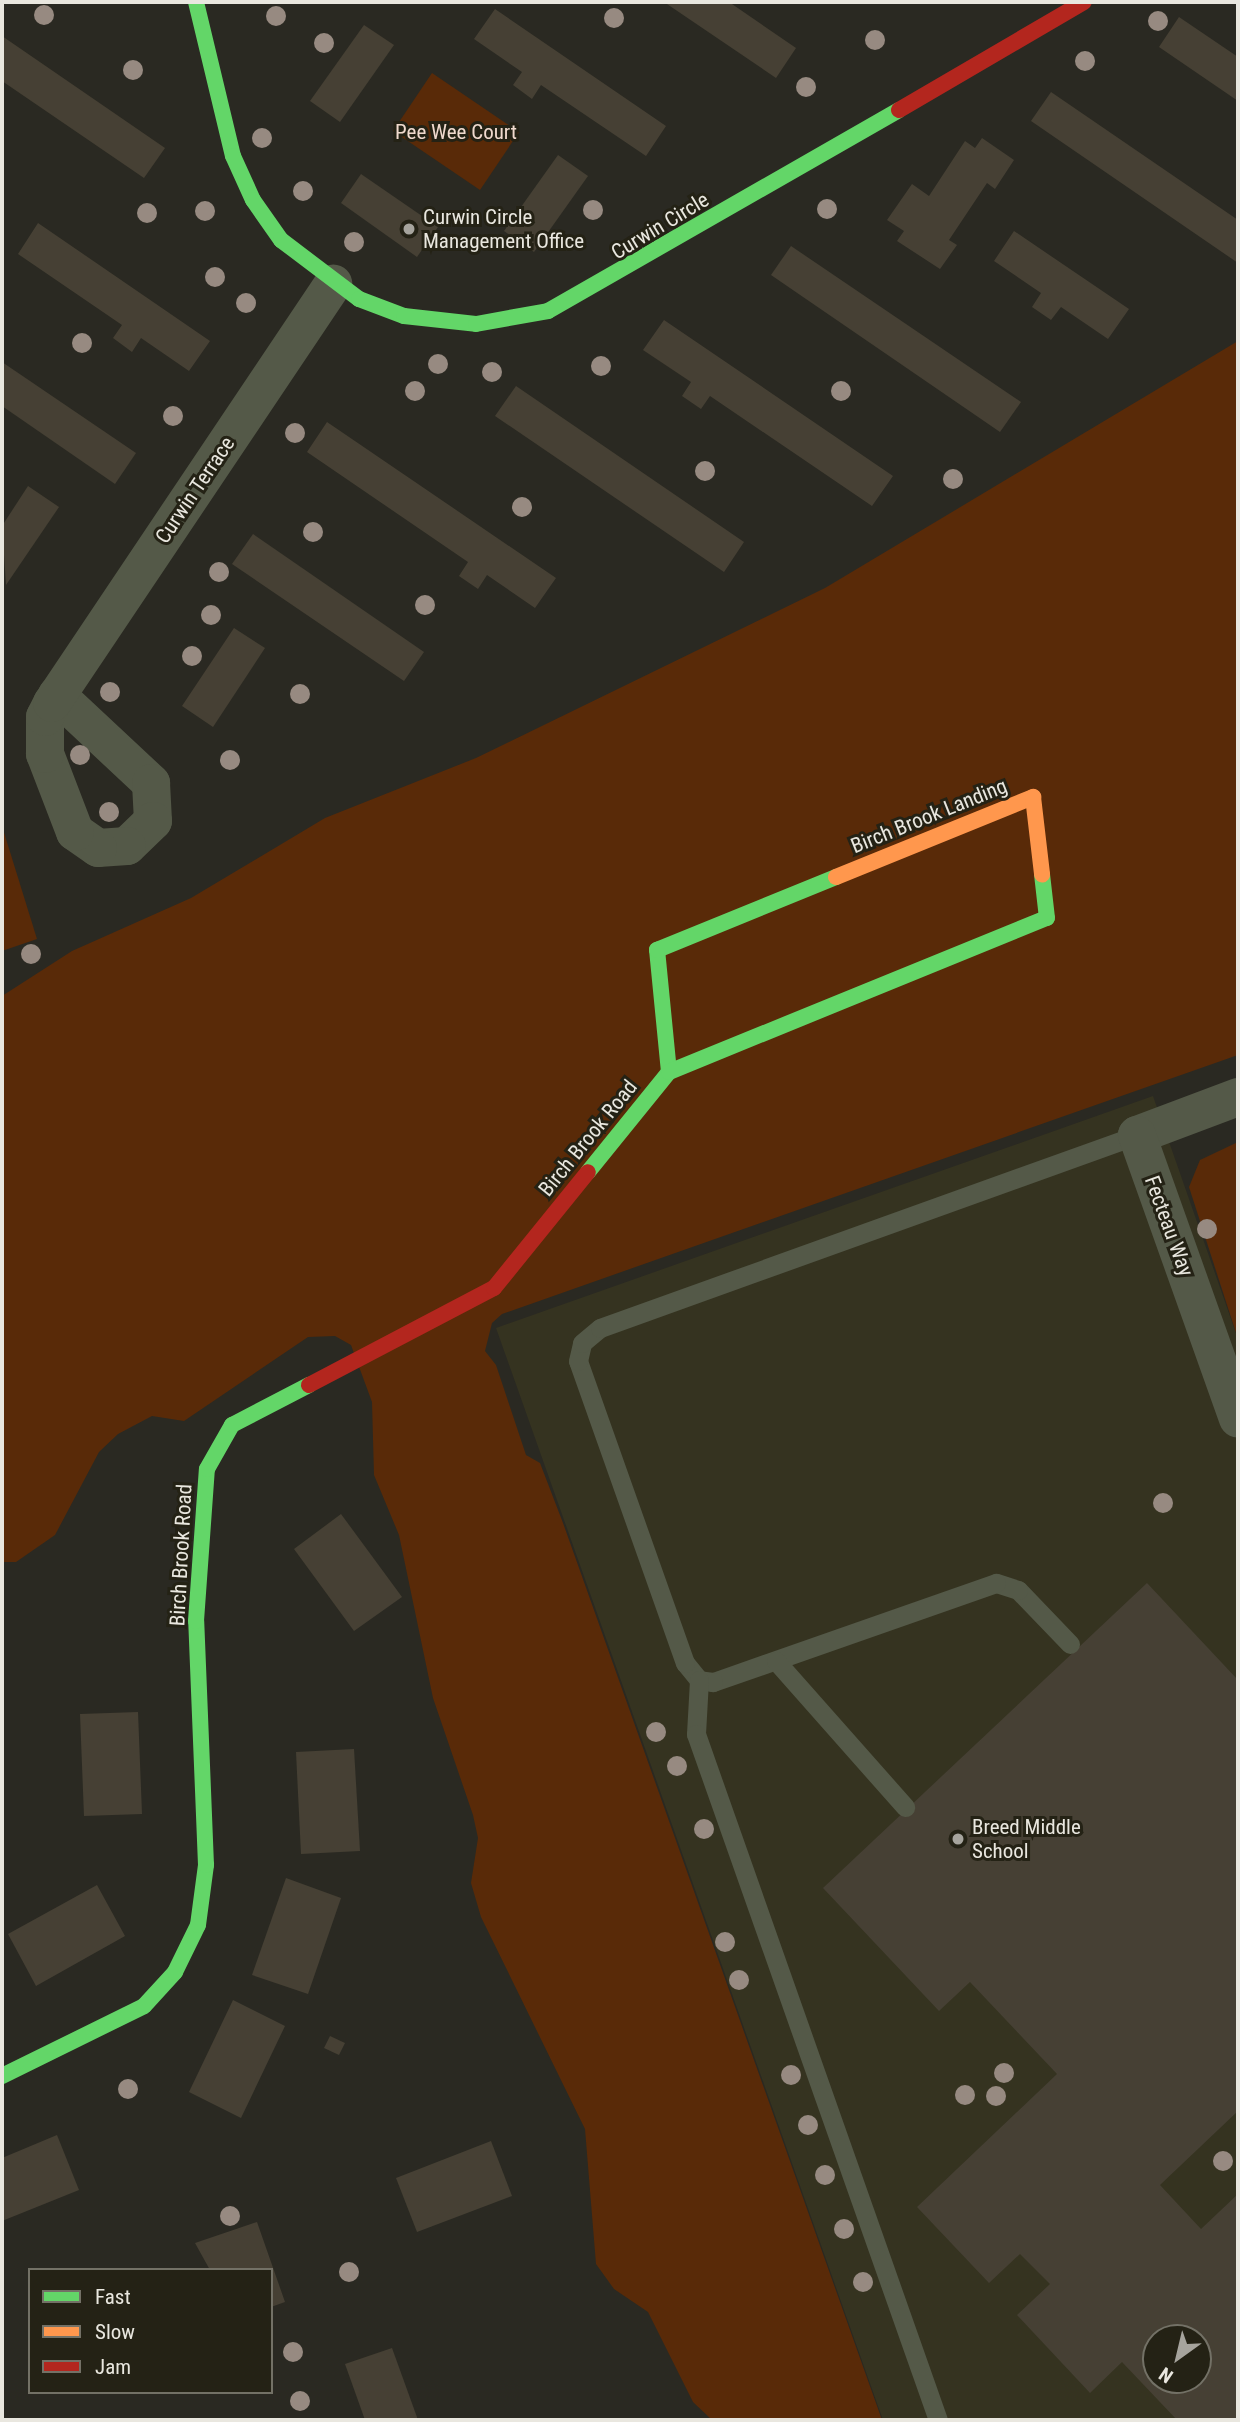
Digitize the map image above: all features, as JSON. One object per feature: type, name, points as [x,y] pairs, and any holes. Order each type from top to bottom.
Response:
[{"type":"street","name":"Curwin Circle","points":[[195,2],[242,178],[282,240],[332,284],[381,308],[440,322],[500,322],[548,311],[1084,2]]},
{"type":"street","name":"Curwin Terrace","points":[[57,695],[332,284]]},
{"type":"street","name":"Birch Brook Landing","points":[[1032,797],[1047,918],[669,1072],[657,950],[1032,797]]},
{"type":"street","name":"Birch Brook Road","points":[[2,2076],[144,2007],[175,1972],[198,1925],[206,1865],[196,1621],[206,1469],[232,1425],[494,1288],[669,1072]]},
{"type":"street","points":[[1137,1135],[1238,1097]]},
{"type":"street","name":"Fecteau Way","points":[[1137,1135],[1238,1419]]},
{"type":"lane","points":[[1070,1644],[1023,1594],[996,1583],[713,1682],[699,1680],[685,1663],[580,1373],[582,1343],[600,1328],[1137,1135]]},
{"type":"lane","points":[[776,1661],[905,1807]]},
{"type":"lane","points":[[699,1680],[696,1734],[938,2420]]},
{"type":"shaded area","name":"Breed Middle School","points":[[1153,1096],[1238,1339],[1238,2420],[883,2420],[496,1328]]},
{"type":"green space","name":"Pee Wee Court","points":[[432,73],[519,132],[480,190],[393,131]]},
{"type":"green space","points":[[1238,341],[1238,1055],[502,1314],[492,1323],[485,1351],[496,1365],[526,1455],[540,1463],[563,1523],[882,2420],[712,2420],[693,2402],[648,2312],[614,2289],[596,2264],[585,2129],[481,1917],[471,1883],[478,1838],[473,1815],[433,1698],[399,1535],[374,1475],[372,1402],[351,1345],[335,1336],[308,1337],[184,1421],[152,1416],[118,1434],[99,1452],[55,1535],[16,1562],[2,1562],[2,996],[72,951],[191,898],[325,818],[476,758],[825,588]]},
{"type":"green space","points":[[2,826],[37,939],[2,951]]},
{"type":"green space","points":[[1238,1142],[1238,1339],[1189,1187],[1200,1160]]},
{"type":"building","points":[[664,2],[729,2],[796,48],[776,78]]},
{"type":"building","points":[[495,9],[666,126],[646,156],[541,85],[532,99],[513,85],[522,72],[474,39]]},
{"type":"building","points":[[1179,17],[1238,57],[1238,101],[1159,47]]},
{"type":"building","points":[[364,25],[394,45],[340,122],[310,101]]},
{"type":"building","points":[[2,36],[165,148],[144,178],[2,81]]},
{"type":"building","points":[[1051,92],[1238,220],[1238,263],[1031,121]]},
{"type":"building","points":[[982,138],[1014,160],[995,189],[987,183],[949,240],[957,245],[940,269],[897,241],[904,231],[887,220],[912,184],[929,196],[965,141],[975,148]]},
{"type":"building","points":[[558,155],[588,176],[534,252],[504,231]]},
{"type":"building","points":[[361,174],[438,227],[417,257],[341,203]]},
{"type":"building","points":[[38,223],[210,341],[189,371],[141,338],[132,352],[113,338],[122,325],[18,254]]},
{"type":"building","points":[[1014,231],[1129,309],[1108,339],[1061,307],[1051,320],[1032,307],[1041,293],[994,261]]},
{"type":"building","points":[[791,246],[1021,402],[1000,432],[771,275]]},
{"type":"building","points":[[664,320],[893,476],[872,506],[710,396],[701,409],[682,396],[691,382],[643,350]]},
{"type":"building","points":[[2,362],[136,453],[115,484],[2,406]]},
{"type":"building","points":[[516,386],[744,542],[724,572],[495,416]]},
{"type":"building","points":[[327,422],[556,578],[535,608],[487,575],[478,589],[459,576],[468,562],[307,452]]},
{"type":"building","points":[[28,486],[59,507],[6,585],[2,526]]},
{"type":"building","points":[[253,534],[424,652],[404,681],[232,564]]},
{"type":"building","points":[[234,628],[265,648],[213,727],[182,706]]},
{"type":"building","points":[[341,1514],[402,1597],[354,1631],[294,1549]]},
{"type":"building","points":[[1147,1583],[1238,1680],[1238,2111],[1160,2185],[1201,2229],[1238,2194],[1238,2420],[1177,2420],[1152,2394],[1212,2394],[1212,2324],[1142,2324],[1142,2383],[1122,2362],[1090,2393],[1017,2315],[1050,2284],[1020,2254],[989,2283],[917,2207],[1057,2074],[970,1982],[939,2011],[823,1888]]},
{"type":"building","points":[[138,1712],[142,1814],[84,1816],[80,1714]]},
{"type":"building","points":[[354,1749],[360,1851],[301,1854],[296,1752]]},
{"type":"building","points":[[286,1878],[341,1898],[308,1994],[252,1975]]},
{"type":"building","points":[[97,1885],[125,1936],[36,1986],[8,1934]]},
{"type":"building","points":[[233,2000],[285,2026],[241,2118],[189,2092]]},
{"type":"building","points":[[330,2036],[345,2043],[339,2055],[324,2048]]},
{"type":"building","points":[[57,2135],[79,2190],[2,2221],[2,2158]]},
{"type":"building","points":[[491,2141],[512,2196],[417,2232],[396,2178]]},
{"type":"building","points":[[257,2222],[285,2302],[273,2306],[273,2268],[209,2268],[195,2243]]},
{"type":"building","points":[[392,2348],[418,2420],[365,2420],[345,2364]]},
{"type":"traffic: fast","points":[[196,2],[233,156],[253,200],[281,240],[359,299],[404,316],[476,324],[548,311],[899,110]]},
{"type":"traffic: fast","points":[[588,1172],[669,1072],[1047,918],[1042,874]]},
{"type":"traffic: fast","points":[[669,1072],[657,950],[836,877]]},
{"type":"traffic: fast","points":[[2,2076],[144,2006],[175,1972],[198,1925],[206,1865],[196,1621],[207,1469],[232,1425],[309,1385]]},
{"type":"traffic: slow","points":[[836,877],[1033,797],[1042,874]]},
{"type":"traffic: jam","points":[[899,110],[1084,2]]},
{"type":"traffic: jam","points":[[309,1385],[494,1288],[588,1172]]},
{"type":"place","name":"Curwin Circle Management Office","points":[[409,229]]},
{"type":"place","name":"Breed Middle School","points":[[958,1839]]}]
